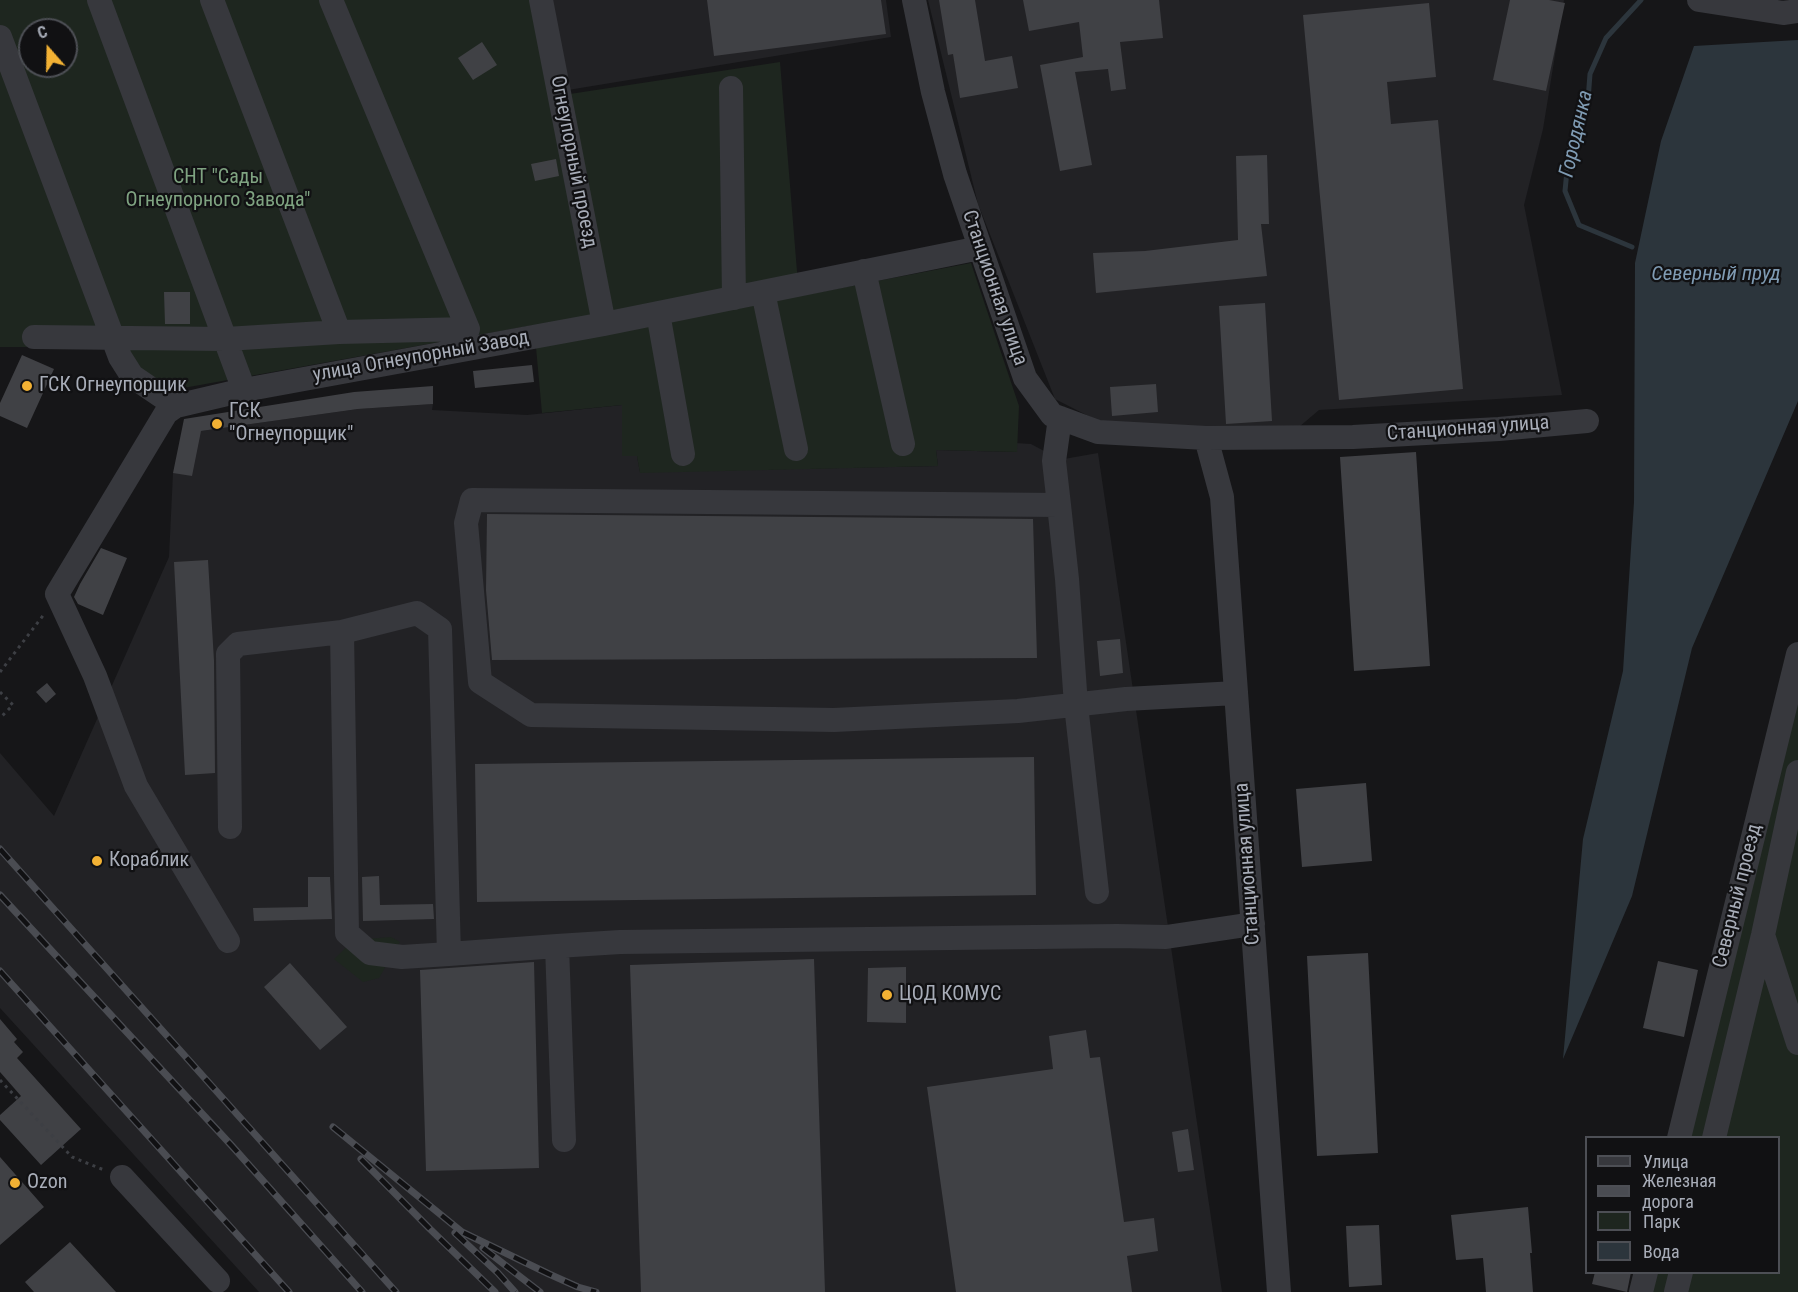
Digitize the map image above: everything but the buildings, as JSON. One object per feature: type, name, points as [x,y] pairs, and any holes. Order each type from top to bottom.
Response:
[{"type":"street","points":[[99,0],[244,390]]},
{"type":"street","points":[[212,0],[339,332]]},
{"type":"street","points":[[34,337],[226,339],[339,332],[468,329],[331,0]]},
{"type":"street","name":"Огнеупорный проезд","points":[[541,0],[604,324]]},
{"type":"street","name":"Станционная улица","points":[[914,0],[933,92],[955,174],[1025,378],[1052,415],[1098,432],[1206,438],[1353,437],[1499,429],[1587,420]]},
{"type":"street","points":[[1699,0],[1783,13],[1798,11]]},
{"type":"street","points":[[0,37],[120,357],[132,376],[176,406],[166,413],[57,594],[95,676],[136,786],[228,941]]},
{"type":"street","points":[[731,88],[734,298]]},
{"type":"street","name":"улица Огнеупорный Завод","points":[[176,406],[244,390],[604,324],[980,248]]},
{"type":"street","points":[[864,271],[903,444]]},
{"type":"street","points":[[763,292],[796,449]]},
{"type":"street","points":[[658,313],[683,454]]},
{"type":"street","points":[[1060,418],[1054,461],[1067,579],[1076,705],[1097,892]]},
{"type":"street","name":"Станционная улица","points":[[1206,438],[1222,496],[1279,1292]]},
{"type":"street","points":[[1059,505],[472,500],[466,523],[480,682],[531,714],[834,720],[1018,711],[1126,699],[1236,693]]},
{"type":"street","points":[[230,827],[228,654],[238,644],[342,632],[417,613],[440,629],[449,954]]},
{"type":"street","points":[[342,632],[347,933],[370,952],[402,957],[620,942],[1166,937],[1252,924]]},
{"type":"street","name":"Северный проезд","points":[[1679,1136],[1798,654]]},
{"type":"street","name":"Северный проезд","points":[[1714,1136],[1763,935],[1798,772]]},
{"type":"street","points":[[1763,935],[1798,1043]]},
{"type":"street","points":[[557,946],[564,1140]]},
{"type":"street","points":[[122,1177],[217,1288]]},
{"type":"street","points":[[1641,1292],[1646,1274]]},
{"type":"street","points":[[1676,1292],[1680,1274]]},
{"type":"path","points":[[0,672],[38,624],[57,594]]},
{"type":"path","points":[[0,692],[13,705],[0,718]]},
{"type":"path","points":[[0,1080],[72,1157],[122,1177]]},
{"type":"shaded area","points":[[552,0],[886,0],[891,37],[568,90]]},
{"type":"shaded area","points":[[928,0],[1564,0],[1543,129],[1524,205],[1562,395],[1319,410],[1299,427],[1110,427],[1055,399],[978,204]]},
{"type":"shaded area","points":[[433,404],[432,410],[527,415],[622,405],[622,456],[637,456],[640,472],[938,466],[936,450],[1016,452],[1015,443],[1031,444],[1046,452],[1047,462],[1098,453],[1222,1292],[259,1292],[0,1008],[0,753],[54,816],[169,557],[173,473],[201,431],[358,409]]},
{"type":"green space","name":"СНТ \"Сады Огнеупорного Завода\"","points":[[0,0],[532,0],[550,97],[780,62],[799,296],[971,263],[1019,406],[1017,452],[936,450],[938,466],[640,473],[637,456],[622,456],[622,405],[542,413],[534,325],[161,392],[114,347],[0,347]]},
{"type":"green space","points":[[1798,688],[1798,1292],[1649,1292],[1654,1274],[1780,1274],[1780,1136],[1687,1136]]},
{"type":"green space","points":[[391,937],[400,942],[379,978],[363,982],[334,959],[354,940]]},
{"type":"water","name":"Северный пруд","points":[[1798,40],[1798,401],[1692,648],[1632,896],[1563,1059],[1583,839],[1623,671],[1634,502],[1635,263],[1661,141],[1694,46]]},
{"type":"waterway","name":"Городянка","points":[[1632,247],[1579,225],[1565,191],[1569,150],[1588,100],[1590,74],[1606,38],[1641,0]]},
{"type":"railway","points":[[0,849],[396,1292]]},
{"type":"railway","points":[[0,895],[232,1146],[362,1292]]},
{"type":"railway","points":[[0,971],[289,1292]]},
{"type":"railway","points":[[333,1127],[462,1232],[578,1287],[596,1292]]},
{"type":"railway","points":[[361,1159],[495,1292]]},
{"type":"railway","points":[[455,1233],[515,1292]]},
{"type":"railway","points":[[483,1248],[540,1292]]},
{"type":"place","name":"ГСК Огнеупорщик","points":[[27,386]]},
{"type":"place","name":"ГСК \"Огнеупорщик\"","points":[[217,424]]},
{"type":"place","name":"Кораблик","points":[[97,861]]},
{"type":"place","name":"ЦОД КОМУС","points":[[887,995]]},
{"type":"place","name":"Ozon","points":[[15,1183]]}]
